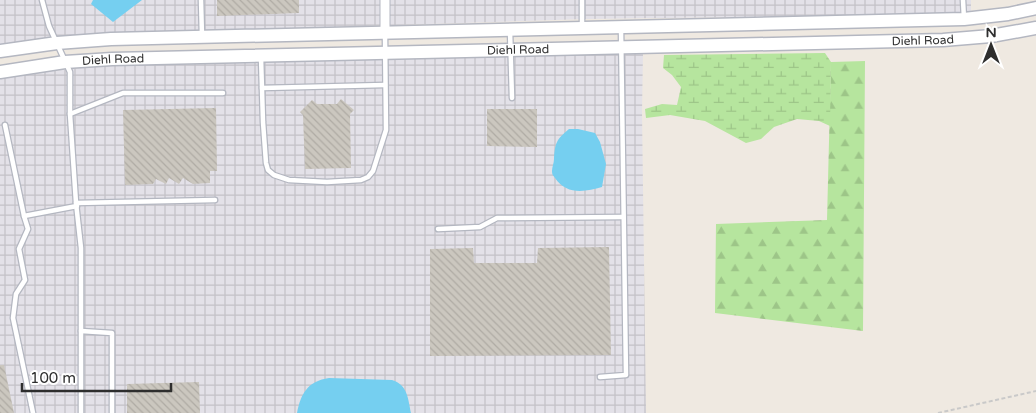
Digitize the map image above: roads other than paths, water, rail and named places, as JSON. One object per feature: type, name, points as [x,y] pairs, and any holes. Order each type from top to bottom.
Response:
[{"type":"street","points":[[385,0],[385,32]]},
{"type":"street","name":"Diehl Road","points":[[0,51],[57,43],[111,39],[964,19],[1008,14],[1036,8]]},
{"type":"street","name":"Diehl Road","points":[[0,72],[65,62],[112,59],[952,40],[991,36],[1036,28]]},
{"type":"lane","points":[[42,0],[49,26],[70,72],[70,114],[81,248],[81,413]]},
{"type":"lane","points":[[201,0],[202,37]]},
{"type":"lane","points":[[582,0],[582,28]]},
{"type":"lane","points":[[963,0],[964,19]]},
{"type":"lane","points":[[600,377],[626,375],[621,27]]},
{"type":"lane","points":[[510,30],[512,98]]},
{"type":"lane","points":[[261,55],[266,163],[268,170],[274,176],[289,180],[327,182],[361,180],[368,178],[373,171],[386,130],[385,32]]},
{"type":"lane","points":[[262,88],[385,85]]},
{"type":"lane","points":[[70,114],[123,93],[223,92]]},
{"type":"lane","points":[[5,125],[28,229],[19,249],[25,280],[16,294],[13,318],[33,413]]},
{"type":"lane","points":[[24,216],[76,205],[215,200]]},
{"type":"lane","points":[[438,229],[480,227],[497,218],[623,216]]},
{"type":"lane","points":[[81,331],[112,333],[112,413]]},
{"type":"water","points":[[93,0],[142,0],[113,22],[91,4]]},
{"type":"water","points":[[569,129],[595,133],[600,142],[606,164],[602,187],[583,191],[570,190],[559,183],[553,175],[556,145],[561,136]]},
{"type":"water","points":[[329,378],[392,380],[397,382],[404,389],[411,413],[297,413],[303,394],[307,389],[316,382]]}]
